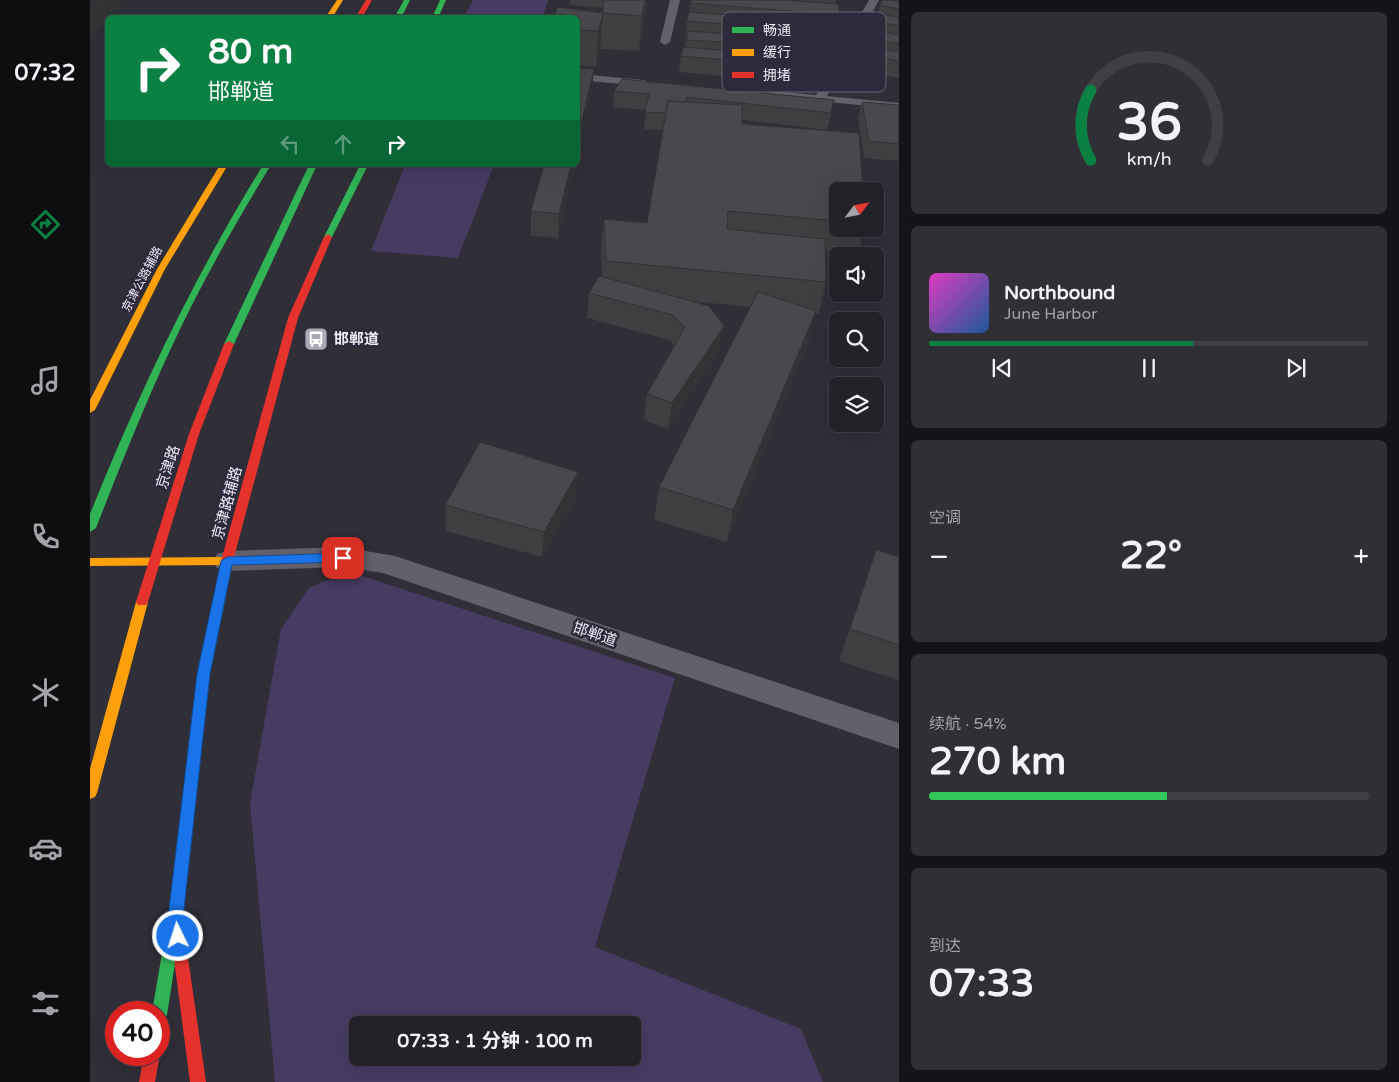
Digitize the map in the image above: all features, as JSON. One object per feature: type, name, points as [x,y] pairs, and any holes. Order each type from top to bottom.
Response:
[{"type":"street","points":[[330,15],[340,0]]},
{"type":"street","points":[[360,15],[369,0]]},
{"type":"street","points":[[399,15],[407,0]]},
{"type":"street","points":[[436,15],[443,0]]},
{"type":"street","name":"京津公路辅路","points":[[90,410],[161,269],[223,167]]},
{"type":"street","points":[[90,528],[140,405],[176,325],[205,270],[266,167]]},
{"type":"street","name":"京津路","points":[[90,793],[142,601],[194,434],[260,272],[312,167]]},
{"type":"street","name":"京津路辅路","points":[[161,1001],[175,918],[204,674],[227,561],[293,318],[321,252],[363,167]]},
{"type":"street","name":"邯郸道","points":[[227,561],[343,558],[385,562],[899,736]]},
{"type":"street","points":[[90,562],[227,561]]},
{"type":"street","points":[[175,918],[198,1082]]},
{"type":"street","points":[[147,1082],[150,1066]]},
{"type":"lane","points":[[665,42],[675,0]]},
{"type":"lane","points":[[867,12],[874,0]]},
{"type":"lane","points":[[580,77],[655,84]]},
{"type":"lane","points":[[820,98],[823,92]]},
{"type":"lane","points":[[762,93],[899,106]]},
{"type":"shaded area","points":[[473,0],[548,0],[544,15],[465,15]]},
{"type":"shaded area","points":[[404,167],[493,167],[458,258],[371,251]]},
{"type":"shaded area","points":[[347,571],[675,678],[595,947],[801,1029],[823,1082],[275,1082],[250,803],[281,629],[309,588]]},
{"type":"building","points":[[603,0],[645,0],[642,16],[603,13]]},
{"type":"building","points":[[691,0],[786,0],[838,4],[839,12],[803,12],[691,3]]},
{"type":"building","points":[[883,0],[899,1],[899,9],[880,5]]},
{"type":"building","points":[[557,7],[603,13],[598,31],[580,30],[580,15],[555,15]]},
{"type":"building","points":[[689,12],[722,14],[722,24],[687,21]]},
{"type":"building","points":[[886,15],[899,17],[899,26],[886,23]]},
{"type":"building","points":[[687,31],[722,33],[722,42],[687,40]]},
{"type":"building","points":[[886,32],[899,35],[899,44],[886,41]]},
{"type":"building","points":[[683,47],[722,50],[722,60],[681,56]]},
{"type":"building","points":[[886,50],[899,52],[899,61],[886,59]]},
{"type":"building","points":[[580,68],[594,69],[580,129]]},
{"type":"building","points":[[622,79],[722,89],[722,92],[753,92],[834,100],[831,113],[686,97],[686,102],[668,101],[666,113],[645,112],[649,94],[614,91]]},
{"type":"building","points":[[668,101],[742,105],[742,124],[859,133],[862,182],[829,182],[829,220],[728,211],[727,229],[825,239],[826,282],[606,261],[604,219],[647,223]]},
{"type":"building","points":[[862,102],[899,105],[899,144],[869,141]]},
{"type":"building","points":[[543,167],[571,167],[559,214],[531,211]]},
{"type":"building","points":[[599,276],[709,306],[724,326],[672,403],[647,394],[685,327],[673,315],[589,293]]},
{"type":"building","points":[[758,292],[816,311],[733,510],[659,487]]},
{"type":"building","points":[[480,442],[578,472],[544,532],[445,505]]},
{"type":"building","points":[[876,550],[899,557],[899,645],[850,629]]},
{"type":"traffic: fast","points":[[399,15],[407,0]]},
{"type":"traffic: fast","points":[[436,15],[443,0]]},
{"type":"traffic: fast","points":[[90,528],[136,415],[177,325],[214,256],[266,167]]},
{"type":"traffic: fast","points":[[229,344],[312,167]]},
{"type":"traffic: fast","points":[[328,237],[363,167]]},
{"type":"traffic: fast","points":[[161,1001],[175,918],[204,674],[219,600]]},
{"type":"traffic: slow","points":[[330,15],[340,0]]},
{"type":"traffic: slow","points":[[90,410],[161,269],[223,167]]},
{"type":"traffic: slow","points":[[90,562],[227,561]]},
{"type":"traffic: slow","points":[[90,793],[142,602]]},
{"type":"traffic: jam","points":[[360,15],[369,0]]},
{"type":"traffic: jam","points":[[219,600],[227,561],[293,318],[328,237]]},
{"type":"traffic: jam","points":[[142,602],[194,434],[229,344]]},
{"type":"traffic: jam","points":[[179,944],[198,1082]]},
{"type":"traffic: jam","points":[[147,1082],[150,1066]]},
{"type":"place","name":"邯郸道","points":[[316,339]]},
{"type":"route","points":[[178,936],[175,918],[204,674],[227,561],[289,561],[343,558]]}]
